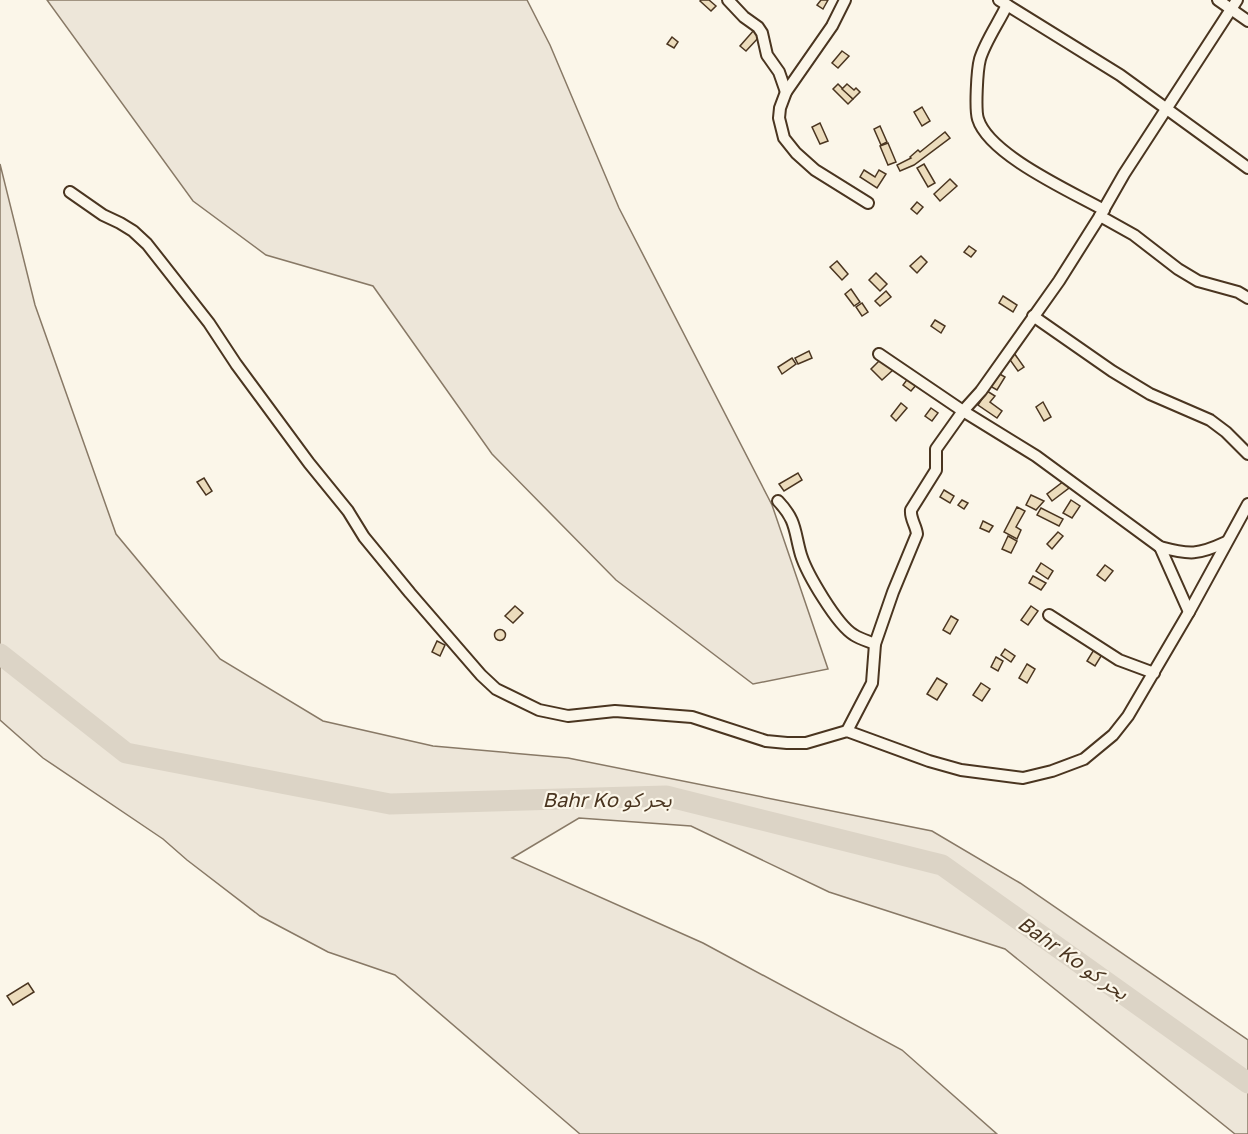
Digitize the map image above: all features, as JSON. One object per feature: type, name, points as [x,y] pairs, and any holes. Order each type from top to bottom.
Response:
[{"type":"street","points":[[728,0],[762,33],[767,55],[779,72],[786,92]]},
{"type":"street","points":[[845,0],[838,5],[803,68],[786,92],[779,118],[784,138],[796,153],[815,170],[868,203]]},
{"type":"street","points":[[1218,0],[1234,5],[1248,21]]},
{"type":"street","points":[[1248,168],[1120,75],[1003,3],[980,59],[977,118],[984,132],[1001,149],[1102,213],[1178,269],[1198,280],[1239,292],[1248,298]]},
{"type":"street","points":[[848,731],[872,683],[875,644],[917,534],[910,515],[911,510],[936,470],[936,448],[981,391],[1059,281],[1124,174],[1234,5]]},
{"type":"street","points":[[779,72],[803,68]]},
{"type":"street","points":[[70,192],[103,215],[120,222],[147,244],[209,322],[236,364],[309,464],[348,511],[364,537],[410,593],[481,675],[496,689],[539,710],[568,716],[615,711],[692,717],[766,741],[787,743],[806,743],[848,731],[929,761],[961,770],[1023,778],[1052,771],[1084,759],[1113,735],[1128,716],[1189,612],[1248,504]]},
{"type":"street","points":[[1033,316],[1112,371],[1150,394],[1210,420],[1248,454]]},
{"type":"street","points":[[879,354],[963,411],[1036,456],[1160,547],[1180,552],[1204,552],[1226,542]]},
{"type":"street","points":[[778,501],[789,512],[795,525],[803,562],[815,586],[841,623],[852,634],[875,644]]},
{"type":"street","points":[[1160,547],[1189,612]]},
{"type":"street","points":[[1049,615],[1119,660],[1154,673]]},
{"type":"shaded area","points":[[47,0],[527,0],[550,45],[619,208],[772,505],[828,669],[753,684],[616,580],[492,454],[373,286],[266,255],[193,201]]},
{"type":"shaded area","points":[[0,164],[35,305],[116,534],[220,659],[323,721],[433,746],[568,758],[932,831],[1020,883],[1248,1040],[1248,1134],[1235,1134],[1005,949],[829,892],[691,826],[579,818],[512,858],[703,943],[902,1050],[997,1134],[580,1134],[395,975],[328,952],[260,916],[163,839],[43,758],[0,720]]},
{"type":"building","points":[[701,0],[709,0],[716,6],[711,11]]},
{"type":"building","points":[[821,0],[828,0],[823,9],[817,5]]},
{"type":"building","points":[[754,30],[760,36],[746,51],[740,46]]},
{"type":"building","points":[[672,37],[678,42],[674,48],[667,44]]},
{"type":"building","points":[[842,51],[849,56],[838,68],[832,63]]},
{"type":"building","points":[[838,84],[853,99],[848,104],[833,89]]},
{"type":"building","points":[[847,84],[860,92],[853,99],[842,89]]},
{"type":"building","points":[[922,107],[930,121],[922,126],[914,112]]},
{"type":"building","points":[[820,123],[828,141],[820,144],[812,127]]},
{"type":"building","points":[[880,126],[887,142],[881,145],[874,129]]},
{"type":"building","points":[[945,132],[950,138],[914,165],[900,171],[897,165],[911,158],[918,150],[920,152]]},
{"type":"building","points":[[888,143],[896,162],[888,165],[880,146]]},
{"type":"building","points":[[924,164],[935,183],[928,187],[917,168]]},
{"type":"building","points":[[864,170],[875,177],[879,170],[886,174],[877,188],[860,177]]},
{"type":"building","points":[[950,179],[957,186],[940,201],[934,194]]},
{"type":"building","points":[[917,202],[923,207],[917,214],[911,209]]},
{"type":"building","points":[[969,246],[976,251],[971,257],[964,252]]},
{"type":"building","points":[[921,256],[927,262],[917,273],[910,266]]},
{"type":"building","points":[[837,261],[848,274],[842,280],[830,267]]},
{"type":"building","points":[[876,273],[887,284],[880,291],[869,280]]},
{"type":"building","points":[[851,289],[860,302],[854,306],[845,294]]},
{"type":"building","points":[[886,291],[891,297],[880,306],[875,301]]},
{"type":"building","points":[[1003,296],[1017,305],[1013,312],[999,303]]},
{"type":"building","points":[[862,303],[868,312],[862,316],[856,307]]},
{"type":"building","points":[[935,320],[945,326],[941,333],[931,326]]},
{"type":"building","points":[[809,351],[812,358],[798,364],[795,358]]},
{"type":"building","points":[[1014,353],[1024,367],[1018,371],[1008,357]]},
{"type":"building","points":[[792,358],[796,364],[782,374],[778,367]]},
{"type":"building","points":[[882,358],[893,370],[882,380],[871,369]]},
{"type":"building","points":[[998,373],[1005,377],[997,390],[990,386]]},
{"type":"building","points":[[909,377],[917,384],[911,391],[903,385]]},
{"type":"building","points":[[987,391],[995,396],[990,402],[1002,411],[997,418],[978,405]]},
{"type":"building","points":[[1043,402],[1051,417],[1044,421],[1036,407]]},
{"type":"building","points":[[901,403],[907,408],[896,421],[891,416]]},
{"type":"building","points":[[931,408],[938,413],[932,421],[925,416]]},
{"type":"building","points":[[798,473],[802,480],[784,491],[779,484]]},
{"type":"building","points":[[204,478],[212,491],[206,495],[197,482]]},
{"type":"building","points":[[1064,481],[1069,488],[1052,501],[1047,494]]},
{"type":"building","points":[[944,490],[954,496],[950,503],[940,497]]},
{"type":"building","points":[[1031,495],[1044,501],[1036,510],[1026,505]]},
{"type":"building","points":[[962,500],[968,503],[964,509],[958,505]]},
{"type":"building","points":[[1071,500],[1080,506],[1072,518],[1063,513]]},
{"type":"building","points":[[1017,507],[1025,511],[1016,527],[1021,530],[1017,539],[1004,532]]},
{"type":"building","points":[[1041,508],[1063,519],[1059,526],[1037,515]]},
{"type":"building","points":[[983,521],[993,526],[989,532],[980,528]]},
{"type":"building","points":[[1058,532],[1063,536],[1052,549],[1047,544]]},
{"type":"building","points":[[1008,536],[1017,541],[1011,553],[1002,549]]},
{"type":"building","points":[[1041,563],[1053,571],[1048,579],[1036,571]]},
{"type":"building","points":[[1105,565],[1113,571],[1105,581],[1097,575]]},
{"type":"building","points":[[1033,576],[1046,583],[1041,590],[1029,583]]},
{"type":"building","points":[[515,606],[523,613],[513,623],[505,616]]},
{"type":"building","points":[[1031,606],[1038,611],[1028,625],[1021,620]]},
{"type":"building","points":[[951,616],[958,620],[950,634],[943,630]]},
{"type":"building","points":[[500,629],[506,635],[500,641],[494,635]]},
{"type":"building","points":[[437,641],[445,645],[440,656],[432,652]]},
{"type":"building","points":[[1095,648],[1103,653],[1095,666],[1087,661]]},
{"type":"building","points":[[1005,649],[1015,656],[1011,662],[1001,655]]},
{"type":"building","points":[[996,657],[1003,661],[998,671],[991,667]]},
{"type":"building","points":[[1027,664],[1035,669],[1027,683],[1019,678]]},
{"type":"building","points":[[937,678],[947,684],[937,700],[927,694]]},
{"type":"building","points":[[981,683],[990,689],[982,701],[973,695]]},
{"type":"building","points":[[28,983],[34,992],[13,1005],[7,996]]},
{"type":"waterway","name":"Bahr Ko بحر كو","points":[[0,654],[126,753],[390,804],[666,796],[942,865],[1248,1083]]}]
